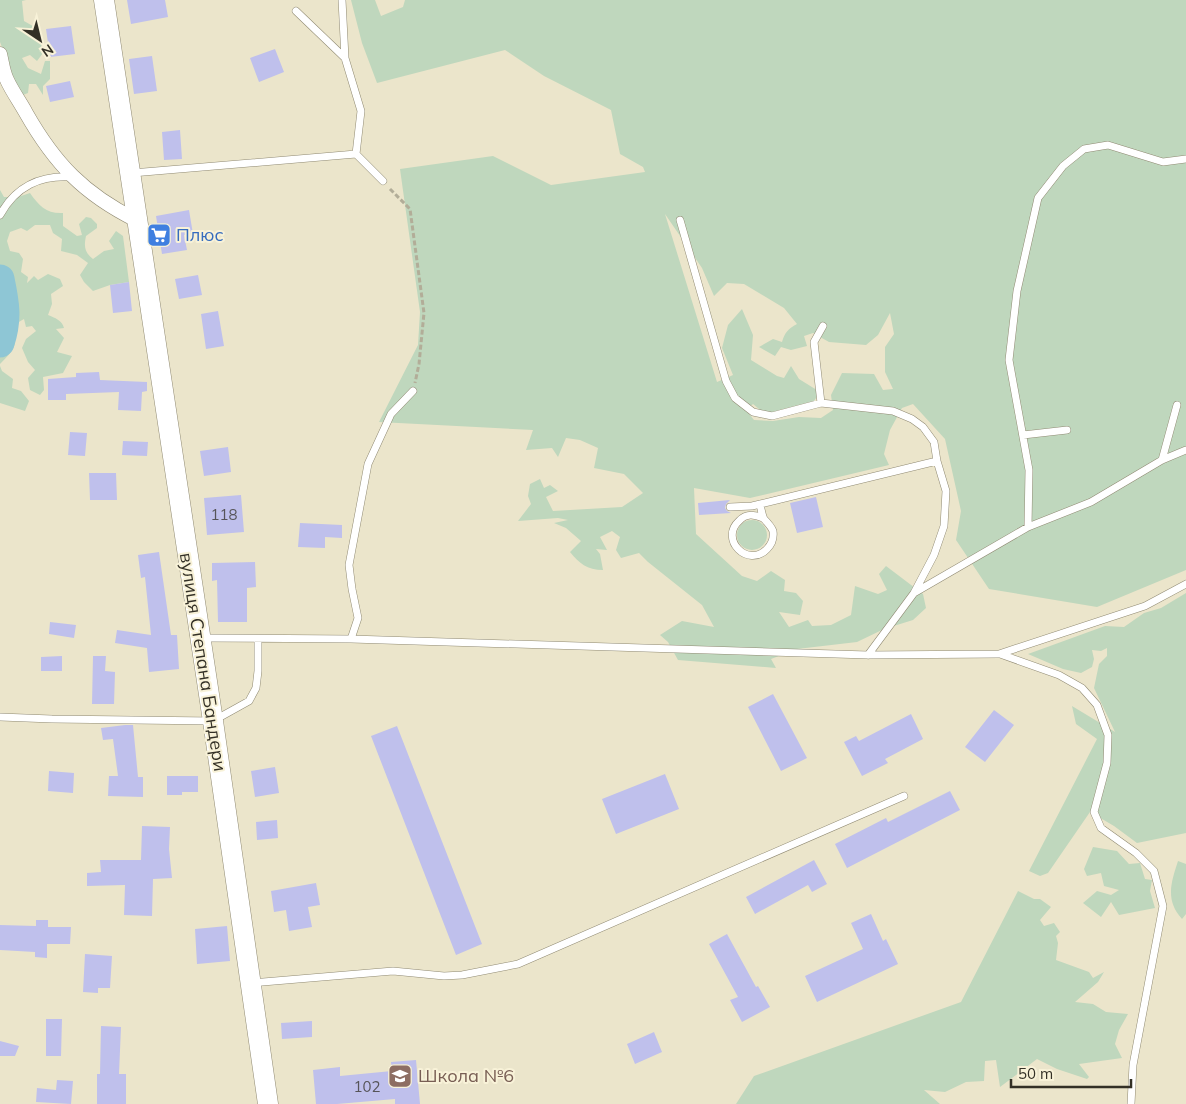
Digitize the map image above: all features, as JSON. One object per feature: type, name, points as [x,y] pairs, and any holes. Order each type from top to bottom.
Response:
[{"type":"main road","name":"вулиця Степана Бандери","points":[[104,0],[213,721],[268,1104]]},
{"type":"street","points":[[0,54],[6,78],[37,133],[64,169],[83,187],[121,213],[136,220]]},
{"type":"lane","points":[[342,0],[345,58],[361,111],[356,154]]},
{"type":"lane","points":[[296,12],[345,58]]},
{"type":"lane","points":[[1028,527],[1029,470],[1009,360],[1017,291],[1038,198],[1063,166],[1084,149],[1108,145],[1163,162],[1186,158]]},
{"type":"lane","points":[[131,173],[356,154]]},
{"type":"lane","points":[[356,154],[382,181]]},
{"type":"lane","points":[[0,215],[12,196],[31,183],[43,178],[72,176]]},
{"type":"lane","points":[[680,220],[726,381],[735,398],[753,412],[772,416],[821,403],[893,411],[912,419],[923,427],[934,442],[937,461],[946,491],[944,526],[934,555],[914,593],[868,655]]},
{"type":"lane","points":[[821,403],[814,342],[823,326]]},
{"type":"lane","points":[[351,639],[358,618],[349,565],[368,464],[392,414],[413,391]]},
{"type":"lane","points":[[1162,460],[1177,405]]},
{"type":"lane","points":[[1023,435],[1067,430]]},
{"type":"lane","points":[[914,593],[1028,527],[1091,502],[1162,460],[1186,450]]},
{"type":"lane","points":[[730,506],[760,504],[937,461]]},
{"type":"lane","points":[[760,504],[763,518],[773,531],[773,539],[770,546],[764,552],[749,556],[742,553],[732,540],[735,524],[741,518],[748,515],[756,515],[763,518]]},
{"type":"lane","points":[[200,638],[351,639],[868,655],[999,654],[1144,606],[1186,584]]},
{"type":"lane","points":[[0,717],[213,721],[249,701],[256,688],[258,639]]},
{"type":"lane","points":[[999,654],[1059,675],[1082,688],[1097,705],[1108,735],[1107,763],[1094,812],[1101,828],[1136,852],[1154,871],[1163,906],[1133,1066],[1131,1104]]},
{"type":"lane","points":[[250,983],[394,971],[444,976],[462,975],[518,964],[904,796]]},
{"type":"path","points":[[382,181],[410,209],[424,313],[419,364],[413,391]]},
{"type":"green space","points":[[0,0],[26,0],[22,1],[24,21],[38,29],[43,53],[37,61],[30,55],[22,58],[28,68],[41,74],[45,61],[50,61],[50,79],[43,86],[43,95],[36,84],[29,84],[28,93],[23,95],[13,77],[0,42]]},
{"type":"green space","points":[[351,0],[375,0],[381,16],[403,7],[405,0],[1186,0],[1186,570],[1097,607],[989,589],[956,540],[961,511],[945,439],[913,404],[902,408],[890,430],[884,454],[889,465],[750,498],[694,488],[696,534],[742,576],[757,581],[771,571],[785,580],[784,591],[796,593],[803,601],[800,615],[779,612],[789,627],[808,620],[812,626],[831,625],[851,615],[855,586],[878,594],[887,590],[879,574],[886,566],[923,594],[926,608],[913,620],[884,629],[857,642],[797,649],[771,659],[776,668],[678,660],[668,642],[660,635],[682,621],[714,627],[702,605],[639,553],[621,558],[616,550],[620,537],[612,531],[600,537],[607,550],[596,549],[600,554],[603,570],[597,570],[584,565],[570,552],[581,541],[566,528],[554,523],[568,520],[558,518],[518,521],[531,504],[528,496],[530,484],[540,479],[544,488],[550,485],[558,491],[546,497],[553,511],[622,507],[643,493],[624,474],[594,468],[598,448],[580,440],[566,438],[558,457],[552,448],[526,450],[533,430],[379,422],[418,345],[420,312],[400,169],[493,156],[551,185],[645,172],[643,167],[620,154],[611,110],[544,76],[505,50],[377,83],[362,43]],"holes":[[[665,214],[702,268],[714,296],[727,283],[744,284],[784,308],[797,324],[787,331],[782,342],[773,339],[759,347],[775,356],[781,347],[791,350],[807,346],[804,336],[813,333],[829,342],[866,345],[878,335],[890,313],[894,334],[885,347],[885,372],[893,389],[883,390],[874,374],[842,373],[831,395],[833,410],[821,418],[799,417],[773,421],[754,420],[746,410],[753,404],[765,414],[814,401],[820,392],[799,379],[791,366],[784,378],[777,376],[751,360],[753,335],[742,309],[728,325],[722,348],[733,375],[717,382]]]},
{"type":"green space","points":[[0,190],[4,197],[18,197],[30,193],[48,211],[63,213],[63,226],[77,236],[82,235],[79,224],[86,217],[91,218],[97,224],[97,228],[86,236],[85,246],[86,251],[93,259],[104,251],[114,249],[109,241],[116,231],[123,236],[129,282],[110,285],[93,291],[80,275],[88,263],[77,255],[61,251],[62,239],[53,233],[50,225],[35,225],[27,231],[21,228],[10,232],[7,241],[10,251],[19,253],[23,259],[21,272],[28,277],[27,283],[34,276],[38,280],[48,274],[60,279],[63,286],[51,294],[52,304],[48,315],[60,321],[64,328],[56,329],[64,338],[57,352],[72,356],[63,373],[43,377],[44,390],[40,395],[30,390],[28,378],[35,370],[28,362],[22,348],[26,339],[36,331],[32,326],[26,327],[24,319],[10,327],[15,339],[14,347],[0,364],[0,347],[6,336],[0,333]]},
{"type":"green space","points":[[0,366],[2,371],[13,379],[12,388],[21,391],[29,401],[25,411],[0,403]]},
{"type":"green space","points":[[752,520],[758,521],[766,529],[766,541],[758,549],[752,550],[746,549],[738,541],[737,535],[738,529],[746,521]]},
{"type":"green space","points":[[1186,593],[1186,833],[1137,843],[1114,826],[1090,812],[1048,873],[1040,876],[1029,871],[1097,739],[1076,724],[1072,706],[1115,732],[1094,688],[1099,664],[1107,656],[1107,648],[1101,651],[1092,650],[1094,659],[1092,667],[1081,673],[1063,669],[1028,654],[1105,626],[1124,627],[1144,613],[1161,608]]},
{"type":"green space","points":[[1093,847],[1117,851],[1129,864],[1140,863],[1145,879],[1152,880],[1150,891],[1155,908],[1119,915],[1111,902],[1101,917],[1083,903],[1097,891],[1111,895],[1119,890],[1104,886],[1101,873],[1087,876],[1084,869]]},
{"type":"green space","points":[[1178,861],[1186,864],[1186,914],[1182,919],[1171,898],[1173,877]]},
{"type":"green space","points":[[1018,891],[1034,899],[1040,899],[1051,907],[1040,920],[1044,926],[1054,923],[1060,932],[1056,936],[1058,943],[1056,960],[1089,972],[1093,978],[1104,972],[1098,982],[1075,1002],[1093,1004],[1106,1012],[1128,1014],[1119,1030],[1115,1044],[1122,1058],[1079,1064],[1089,1077],[1087,1079],[1057,1069],[1037,1059],[1000,1087],[996,1060],[985,1061],[984,1081],[966,1082],[945,1092],[924,1090],[940,1104],[736,1104],[754,1076],[961,1002]]},
{"type":"building","points":[[127,0],[165,0],[168,17],[131,24]]},
{"type":"building","points":[[71,26],[75,54],[50,57],[46,29]]},
{"type":"building","points":[[275,49],[284,72],[259,82],[250,58]]},
{"type":"building","points":[[152,56],[157,91],[134,94],[129,59]]},
{"type":"building","points":[[70,81],[74,97],[50,102],[46,86]]},
{"type":"building","points":[[180,130],[182,159],[164,160],[162,132]]},
{"type":"building","points":[[189,210],[193,234],[184,235],[187,250],[162,254],[156,216]]},
{"type":"building","points":[[198,275],[202,295],[179,299],[175,279]]},
{"type":"building","points":[[129,282],[132,311],[113,313],[110,285]]},
{"type":"building","points":[[218,311],[224,346],[206,349],[201,314]]},
{"type":"building","points":[[99,372],[100,380],[147,382],[147,391],[142,392],[141,411],[118,410],[119,392],[66,394],[66,400],[48,400],[48,379],[76,377],[76,373]]},
{"type":"building","points":[[70,432],[87,433],[85,456],[68,455]]},
{"type":"building","points":[[123,441],[148,442],[147,456],[122,455]]},
{"type":"building","points":[[228,447],[231,472],[204,476],[200,451]]},
{"type":"building","points":[[89,473],[116,473],[117,500],[90,500]]},
{"type":"building","points":[[241,495],[244,532],[207,535],[204,498]]},
{"type":"building","points":[[816,497],[823,527],[797,533],[790,503]]},
{"type":"building","points":[[730,500],[725,508],[731,513],[699,515],[698,503]]},
{"type":"building","points":[[300,523],[342,525],[342,538],[325,537],[325,548],[298,547]]},
{"type":"building","points":[[159,552],[171,635],[177,635],[179,669],[149,672],[147,648],[115,643],[117,630],[151,635],[145,577],[141,578],[138,555]]},
{"type":"building","points":[[255,562],[256,587],[247,588],[247,622],[218,622],[217,580],[212,581],[212,563]]},
{"type":"building","points":[[50,622],[76,625],[74,638],[49,634]]},
{"type":"building","points":[[62,656],[62,671],[41,671],[41,657]]},
{"type":"building","points":[[93,656],[106,656],[105,671],[115,672],[114,704],[92,704]]},
{"type":"building","points":[[773,694],[807,758],[781,771],[748,707]]},
{"type":"building","points":[[994,710],[1014,725],[985,762],[965,747]]},
{"type":"building","points":[[911,714],[923,739],[885,759],[888,763],[862,776],[844,742],[856,736],[859,741]]},
{"type":"building","points":[[133,725],[138,777],[143,777],[143,797],[108,796],[109,776],[118,776],[113,739],[103,740],[101,728]]},
{"type":"building","points":[[397,726],[482,944],[456,955],[371,736]]},
{"type":"building","points":[[275,767],[279,793],[255,797],[251,771]]},
{"type":"building","points":[[49,771],[74,773],[73,793],[48,791]]},
{"type":"building","points":[[665,774],[679,809],[616,834],[602,799]]},
{"type":"building","points":[[167,776],[198,776],[198,792],[182,792],[182,795],[167,795]]},
{"type":"building","points":[[950,791],[960,810],[847,868],[835,844],[886,818],[888,822]]},
{"type":"building","points":[[277,820],[278,838],[257,840],[256,822]]},
{"type":"building","points":[[142,826],[170,827],[169,849],[172,878],[153,879],[152,916],[124,915],[125,885],[87,886],[87,873],[101,872],[100,860],[141,860]]},
{"type":"building","points":[[814,860],[827,884],[812,892],[808,885],[755,914],[746,897]]},
{"type":"building","points":[[316,883],[320,905],[308,907],[312,927],[289,931],[286,910],[274,912],[271,891]]},
{"type":"building","points":[[871,914],[883,941],[886,939],[898,964],[817,1002],[805,976],[863,949],[851,923]]},
{"type":"building","points":[[36,920],[48,920],[48,927],[71,927],[70,944],[47,944],[47,958],[35,957],[35,952],[0,950],[0,925],[36,926]]},
{"type":"building","points":[[227,926],[230,961],[197,964],[195,929]]},
{"type":"building","points":[[727,934],[756,987],[758,986],[770,1007],[742,1022],[730,1000],[738,997],[709,944]]},
{"type":"building","points":[[85,954],[112,956],[110,988],[98,988],[98,993],[83,992]]},
{"type":"building","points":[[46,1019],[62,1019],[61,1056],[46,1056]]},
{"type":"building","points":[[312,1021],[312,1037],[282,1039],[281,1023]]},
{"type":"building","points":[[101,1026],[121,1027],[119,1074],[126,1074],[126,1104],[97,1104],[97,1074],[100,1074]]},
{"type":"building","points":[[654,1032],[662,1052],[635,1064],[627,1044]]},
{"type":"building","points":[[0,1041],[19,1046],[15,1056],[0,1056]]},
{"type":"building","name":"Школа №6","points":[[416,1060],[420,1104],[395,1104],[395,1099],[316,1104],[313,1070],[340,1067],[340,1076],[392,1071],[391,1062]]},
{"type":"building","points":[[57,1080],[73,1081],[71,1104],[36,1102],[37,1088],[56,1090]]},
{"type":"waterway","points":[[0,279],[5,311],[3,334],[0,343]]},
{"type":"place","name":"Плюс","points":[[159,235]]},
{"type":"place","name":"Школа №6","points":[[400,1076]]}]
